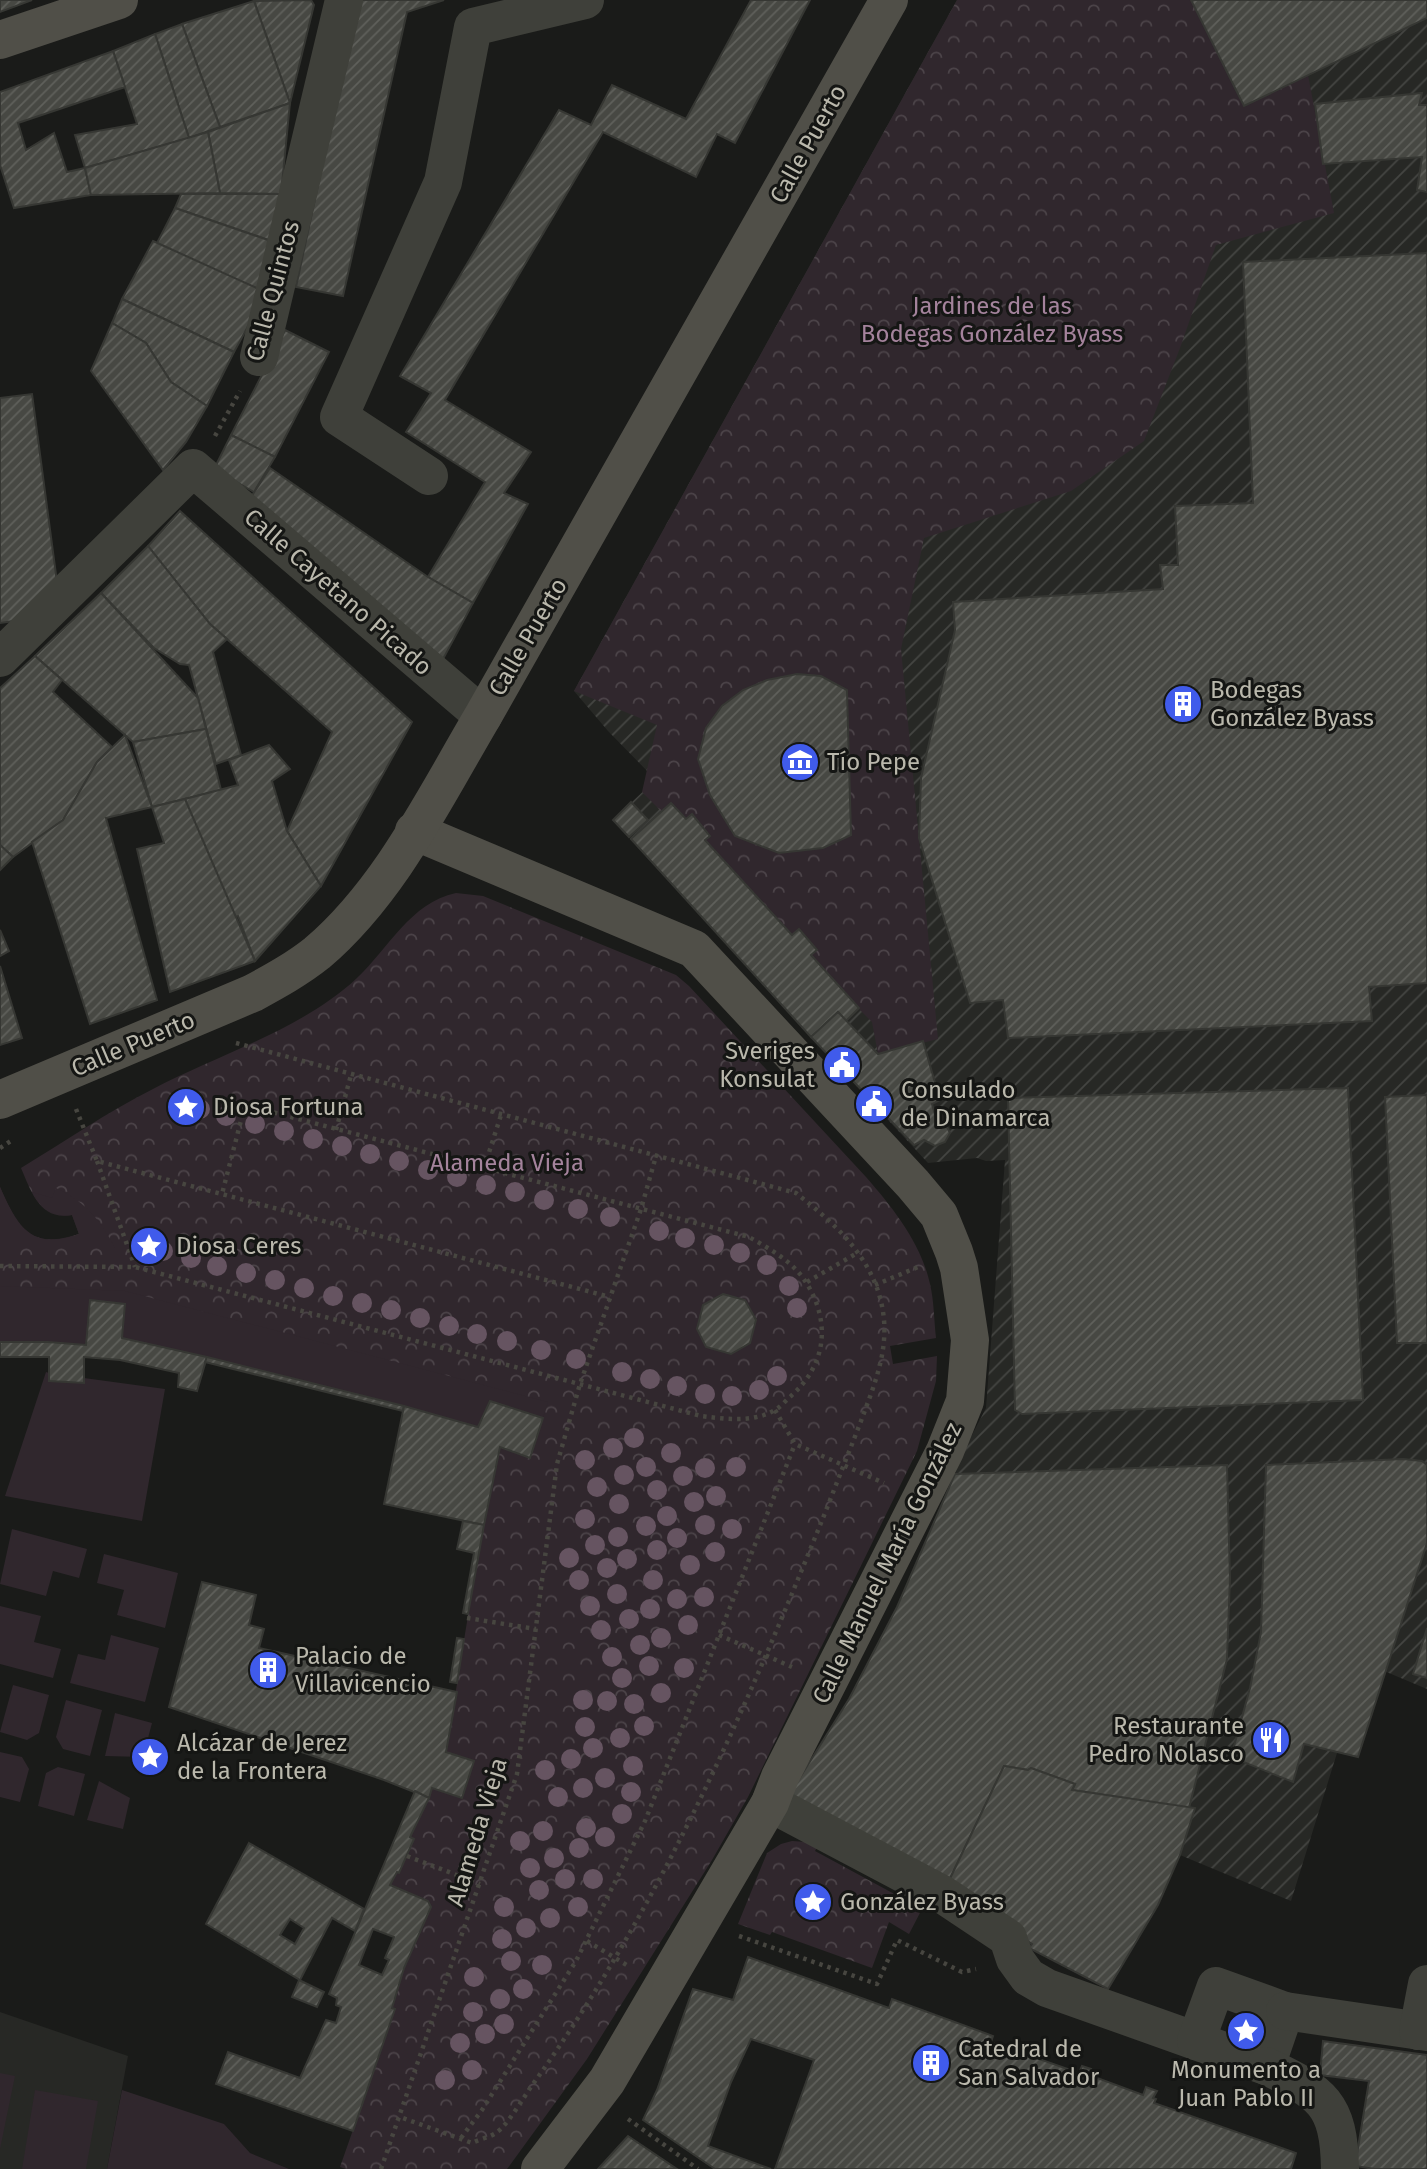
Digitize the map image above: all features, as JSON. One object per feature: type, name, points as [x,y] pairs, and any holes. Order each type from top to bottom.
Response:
[{"type":"street","points":[[0,40],[119,0]]},
{"type":"street","name":"Calle Quintos","points":[[259,357],[344,0]]},
{"type":"street","points":[[429,476],[339,417],[443,182],[473,27],[585,0]]},
{"type":"street","name":"Calle Puerto","points":[[0,1100],[253,993],[290,973],[331,939],[363,905],[414,831],[484,716],[889,0]]},
{"type":"street","points":[[0,658],[193,468]]},
{"type":"street","name":"Calle Cayetano Picado","points":[[193,468],[484,716]]},
{"type":"street","name":"Calle Manuel María González","points":[[414,831],[694,949],[939,1215],[959,1268],[970,1340],[965,1401],[945,1451],[780,1777],[770,1803],[664,1987],[596,2095],[540,2169]]},
{"type":"street","points":[[770,1803],[942,1894],[1009,1938],[1015,1959],[1028,1977],[1046,1988],[1266,2066],[1306,2085],[1331,2112],[1339,2137],[1340,2169]]},
{"type":"street","points":[[1196,2041],[1216,1986],[1285,2011],[1423,2032],[1427,1984]]},
{"type":"street","points":[[1266,2066],[1285,2011]]},
{"type":"path","name":"Calle Quintos","points":[[193,468],[222,426],[259,357]]},
{"type":"path","points":[[233,1042],[796,1193],[830,1220],[859,1252],[875,1285],[884,1320],[880,1367],[844,1465],[767,1656],[698,1808],[615,1958],[557,2050],[498,2132],[472,2143],[400,2117]]},
{"type":"path","points":[[336,1130],[351,1075]]},
{"type":"path","points":[[74,1104],[135,1267]]},
{"type":"path","points":[[0,1266],[135,1267],[701,1416],[738,1420],[775,1410],[806,1382],[822,1349],[821,1313],[807,1282],[782,1256],[749,1237],[245,1105],[222,1194]]},
{"type":"path","points":[[484,1168],[501,1115]]},
{"type":"path","name":"Alameda Vieja","points":[[381,2169],[517,1774],[557,1464],[580,1384],[641,1209],[656,1156]]},
{"type":"path","points":[[97,1161],[610,1297]]},
{"type":"path","points":[[807,1282],[859,1252]]},
{"type":"path","points":[[775,1410],[795,1444],[920,1499]]},
{"type":"path","points":[[461,2138],[576,1961],[645,1821],[795,1444]]},
{"type":"path","points":[[467,1618],[536,1629]]},
{"type":"path","points":[[719,1635],[828,1683]]},
{"type":"path","points":[[407,1856],[480,1884]]},
{"type":"path","points":[[701,1923],[877,1984],[897,1940],[962,1972],[1015,1959]]},
{"type":"path","points":[[587,1941],[664,1987]]},
{"type":"path","points":[[596,2095],[698,2169]]},
{"type":"shaded area","name":"Bodegas González Byass","points":[[957,0],[1427,0],[1427,1689],[1365,1663],[1291,1901],[1180,1855],[1158,1905],[1108,1989],[789,1795],[849,1699],[897,1607],[960,1458],[986,1408],[1005,1160],[986,1161],[977,1158],[928,1163],[811,1037],[613,820],[653,782],[653,777],[574,691]]},
{"type":"shaded area","points":[[0,2012],[128,2056],[107,2169],[0,2169]]},
{"type":"green space","name":"Jardines de las Bodegas González Byass","points":[[957,0],[1198,0],[1244,106],[1308,75],[1334,213],[1216,245],[1144,441],[1071,491],[924,538],[901,649],[938,1039],[878,1054],[872,1022],[642,792],[657,725],[574,691]]},
{"type":"green space","name":"Alameda Vieja","points":[[456,893],[483,896],[676,975],[689,986],[866,1177],[905,1227],[926,1269],[936,1338],[890,1346],[893,1364],[937,1356],[936,1381],[917,1451],[748,1797],[712,1860],[587,2059],[507,2169],[346,2169],[340,2167],[395,2010],[392,2008],[404,1968],[431,1907],[428,1901],[390,1885],[397,1872],[399,1873],[414,1840],[410,1837],[432,1788],[462,1798],[474,1762],[446,1752],[476,1566],[500,1447],[530,1458],[543,1418],[490,1401],[478,1427],[404,1406],[122,1338],[124,1304],[90,1300],[86,1345],[0,1342],[0,1187],[13,1214],[28,1232],[49,1239],[79,1234],[72,1215],[61,1216],[44,1209],[33,1195],[21,1168],[136,1098],[286,1027],[311,1012],[357,978],[413,916],[440,898]]},
{"type":"green space","points":[[0,1187],[13,1214],[28,1232],[49,1239],[63,1239],[79,1234],[72,1215],[59,1215],[48,1211],[32,1192],[52,1198],[56,1188],[91,1212],[115,1248],[0,1248]]},
{"type":"green space","points":[[0,1286],[125,1291],[548,1402],[543,1418],[490,1401],[478,1427],[404,1406],[122,1338],[125,1304],[91,1300],[86,1345],[0,1342]]},
{"type":"green space","points":[[46,1372],[49,1373],[49,1381],[84,1378],[165,1389],[142,1521],[5,1496]]},
{"type":"green space","points":[[12,1529],[87,1549],[79,1578],[53,1571],[46,1596],[0,1584]]},
{"type":"green space","points":[[104,1554],[178,1573],[165,1628],[117,1615],[124,1590],[97,1583]]},
{"type":"green space","points":[[0,1606],[41,1616],[34,1642],[61,1649],[53,1678],[0,1664]]},
{"type":"green space","points":[[111,1635],[159,1648],[145,1702],[70,1683],[78,1654],[105,1660]]},
{"type":"green space","points":[[13,1685],[49,1695],[39,1733],[27,1740],[0,1732]]},
{"type":"green space","points":[[66,1700],[102,1710],[90,1756],[63,1749],[56,1737]]},
{"type":"green space","points":[[115,1713],[152,1723],[143,1757],[105,1756]]},
{"type":"green space","points":[[0,1752],[22,1757],[29,1769],[20,1802],[0,1797]]},
{"type":"green space","points":[[58,1767],[85,1774],[74,1816],[38,1806],[46,1773]]},
{"type":"green space","points":[[99,1781],[130,1798],[123,1829],[87,1820]]},
{"type":"green space","points":[[792,1841],[806,1842],[817,1847],[815,1851],[922,1909],[909,1934],[889,1922],[872,1968],[772,1932],[770,1935],[738,1924],[767,1853]]},
{"type":"green space","points":[[0,2073],[15,2076],[0,2149]]},
{"type":"green space","points":[[35,2090],[98,2101],[86,2169],[22,2169]]},
{"type":"green space","points":[[122,2090],[224,2124],[250,2153],[289,2169],[107,2169]]},
{"type":"building","points":[[0,0],[32,0],[0,12]]},
{"type":"building","points":[[311,0],[314,5],[290,103],[254,1]]},
{"type":"building","points":[[358,0],[444,0],[407,12],[343,296],[296,287]]},
{"type":"building","points":[[751,0],[810,0],[735,143],[717,134],[696,177],[603,132],[445,400],[531,452],[504,493],[528,504],[473,603],[428,577],[485,482],[406,432],[431,393],[400,376],[559,110],[591,125],[612,85],[686,119]]},
{"type":"building","points":[[1191,0],[1427,0],[1427,18],[1244,106]]},
{"type":"building","points":[[254,1],[290,103],[220,127],[182,24]]},
{"type":"building","points":[[182,24],[220,127],[189,138],[155,34]]},
{"type":"building","points":[[155,34],[189,138],[85,168],[75,135],[137,124],[113,51]]},
{"type":"building","points":[[113,51],[125,87],[18,123],[26,150],[54,133],[67,172],[85,168],[91,195],[14,208],[0,165],[0,92]]},
{"type":"building","points":[[1422,93],[1419,105],[1427,105],[1427,192],[1417,190],[1422,157],[1323,164],[1315,104]]},
{"type":"building","points":[[290,103],[281,194],[220,193],[208,132]]},
{"type":"building","points":[[208,132],[220,193],[91,195],[85,168]]},
{"type":"building","points":[[181,194],[281,194],[271,241],[175,208]]},
{"type":"building","points":[[175,208],[271,241],[261,290],[156,245]]},
{"type":"building","points":[[153,241],[261,290],[252,319],[234,352],[122,299]]},
{"type":"building","name":"Bodegas González Byass","points":[[1427,253],[1427,983],[1369,987],[1372,1021],[1008,1038],[1003,1000],[970,1003],[919,838],[921,778],[955,630],[953,602],[1163,589],[1160,565],[1178,565],[1175,506],[1253,503],[1243,262]]},
{"type":"building","points":[[122,299],[234,352],[207,406],[171,382],[146,343],[112,323]]},
{"type":"building","points":[[112,323],[146,343],[171,382],[207,406],[186,442],[163,470],[91,371]]},
{"type":"building","points":[[285,330],[329,352],[275,457],[231,435]]},
{"type":"building","points":[[32,394],[57,582],[14,621],[0,623],[0,398]]},
{"type":"building","points":[[231,435],[275,457],[254,492],[214,469]]},
{"type":"building","points":[[270,468],[428,577],[473,603],[442,661],[249,500]]},
{"type":"building","points":[[180,511],[412,722],[321,886],[287,831],[332,732],[210,624],[148,546]]},
{"type":"building","points":[[148,546],[210,624],[227,639],[213,652],[241,755],[216,764],[189,665],[180,664],[154,648],[101,593]]},
{"type":"building","points":[[101,593],[198,698],[206,729],[133,742],[35,656]]},
{"type":"building","points":[[35,656],[62,680],[53,692],[112,747],[97,762],[63,820],[13,857],[0,845],[0,688]]},
{"type":"building","points":[[797,674],[821,676],[847,690],[851,835],[823,848],[779,853],[735,836],[710,795],[698,759],[706,728],[722,706],[743,690],[767,680]]},
{"type":"building","points":[[206,729],[221,790],[152,807],[133,742]]},
{"type":"building","points":[[125,735],[152,807],[106,818],[157,1000],[90,1024],[32,842],[63,820],[97,762]]},
{"type":"building","points":[[269,745],[290,769],[272,781],[287,831],[321,886],[255,961],[238,916],[222,923],[185,799],[238,785],[229,760]]},
{"type":"building","points":[[185,799],[255,961],[170,992],[137,849],[164,843],[152,807]]},
{"type":"building","points":[[631,802],[648,820],[629,837],[613,820]]},
{"type":"building","points":[[671,803],[686,819],[692,814],[710,836],[705,840],[792,935],[799,929],[817,950],[811,955],[859,1008],[846,1021],[838,1012],[811,1037],[631,839]]},
{"type":"building","points":[[0,845],[13,857],[0,870]]},
{"type":"building","points":[[0,930],[9,951],[0,956]]},
{"type":"building","points":[[0,966],[22,1038],[0,1045]]},
{"type":"building","points":[[838,1012],[878,1054],[923,1041],[940,1100],[932,1104],[936,1118],[945,1123],[950,1133],[945,1142],[935,1146],[924,1140],[914,1145],[811,1037]]},
{"type":"building","points":[[1348,1088],[1363,1400],[1022,1414],[1015,1410],[1008,1098]]},
{"type":"building","points":[[1427,1095],[1427,1343],[1397,1343],[1385,1097]]},
{"type":"building","points":[[723,1294],[745,1300],[756,1320],[750,1343],[731,1354],[706,1347],[697,1329],[703,1305]]},
{"type":"building","points":[[90,1300],[125,1304],[122,1338],[207,1357],[197,1391],[178,1387],[179,1373],[120,1360],[84,1357],[84,1383],[49,1381],[49,1357],[0,1357],[0,1342],[86,1345]]},
{"type":"building","points":[[207,1357],[404,1406],[403,1411],[205,1362]]},
{"type":"building","points":[[490,1401],[543,1418],[530,1458],[500,1447],[484,1525],[384,1504],[404,1406],[478,1427]]},
{"type":"building","points":[[1403,1459],[1422,1461],[1427,1465],[1427,1543],[1358,1757],[1304,1744],[1293,1782],[1231,1757],[1250,1688],[1261,1632],[1266,1465]]},
{"type":"building","points":[[1227,1465],[1230,1578],[1227,1659],[1189,1808],[1072,1790],[1075,1784],[1031,1768],[1028,1770],[1004,1766],[946,1887],[789,1795],[849,1699],[897,1607],[955,1474]]},
{"type":"building","points":[[463,1521],[484,1525],[468,1614],[463,1613],[474,1553],[457,1549]]},
{"type":"building","name":"Palacio de Villavicencio","points":[[202,1582],[256,1595],[249,1625],[264,1629],[259,1648],[457,1692],[446,1752],[474,1761],[462,1798],[432,1788],[429,1798],[384,1780],[169,1707]]},
{"type":"building","points":[[1427,1628],[1427,1678],[1413,1674]]},
{"type":"building","points":[[457,1638],[464,1639],[457,1683],[450,1682]]},
{"type":"building","points":[[1004,1766],[1028,1770],[1031,1768],[1075,1784],[1072,1790],[1195,1808],[1180,1855],[1158,1905],[1108,1989],[1029,1948],[1032,1944],[946,1887]]},
{"type":"building","points":[[415,1791],[429,1798],[410,1837],[414,1839],[399,1873],[397,1872],[390,1885],[428,1901],[431,1907],[404,1968],[392,2008],[395,2009],[353,2131],[216,2084],[228,2052],[300,2078],[326,2020],[336,2023],[341,2007],[336,2005],[337,1998],[329,1994]],"holes":[[[373,1929],[394,1937],[385,1958],[389,1960],[382,1975],[359,1965]]]},
{"type":"building","points":[[249,1843],[364,1909],[355,1931],[332,1918],[300,1980],[206,1924]],"holes":[[[290,1919],[304,1928],[295,1944],[280,1935]]]},
{"type":"building","name":"Catedral de San Salvador","points":[[748,1957],[889,2008],[892,1999],[993,2036],[991,2042],[1028,2055],[1030,2049],[1038,2052],[1036,2058],[1079,2073],[1082,2066],[1091,2069],[1089,2075],[1143,2095],[1146,2087],[1157,2091],[1153,2098],[1156,2099],[1154,2103],[1296,2153],[1291,2169],[775,2169],[814,2060],[751,2039],[731,2082],[708,2146],[771,2169],[715,2169],[643,2120],[657,2090],[693,1989],[733,2000]]},
{"type":"building","points":[[299,1980],[324,1992],[317,2007],[292,1997]]},
{"type":"building","points":[[1323,2041],[1427,2055],[1427,2169],[1375,2169],[1355,2166],[1369,2081],[1320,2075]]},
{"type":"building","points":[[628,2136],[677,2169],[598,2169]]},
{"type":"place","name":"Bodegas González Byass","points":[[1183,704]]},
{"type":"place","name":"Tío Pepe","points":[[800,762]]},
{"type":"place","name":"Sveriges Konsulat","points":[[842,1065]]},
{"type":"place","name":"Consulado de Dinamarca","points":[[874,1104]]},
{"type":"place","name":"Diosa Fortuna","points":[[186,1107]]},
{"type":"place","name":"Diosa Ceres","points":[[149,1246]]},
{"type":"place","name":"Palacio de Villavicencio","points":[[268,1670]]},
{"type":"place","name":"Restaurante Pedro Nolasco","points":[[1271,1740]]},
{"type":"place","name":"Alcázar de Jerez de la Frontera","points":[[150,1757]]},
{"type":"place","name":"González Byass","points":[[813,1902]]},
{"type":"place","name":"Monumento a Juan Pablo II","points":[[1246,2031]]},
{"type":"place","name":"Catedral de San Salvador","points":[[931,2063]]}]
